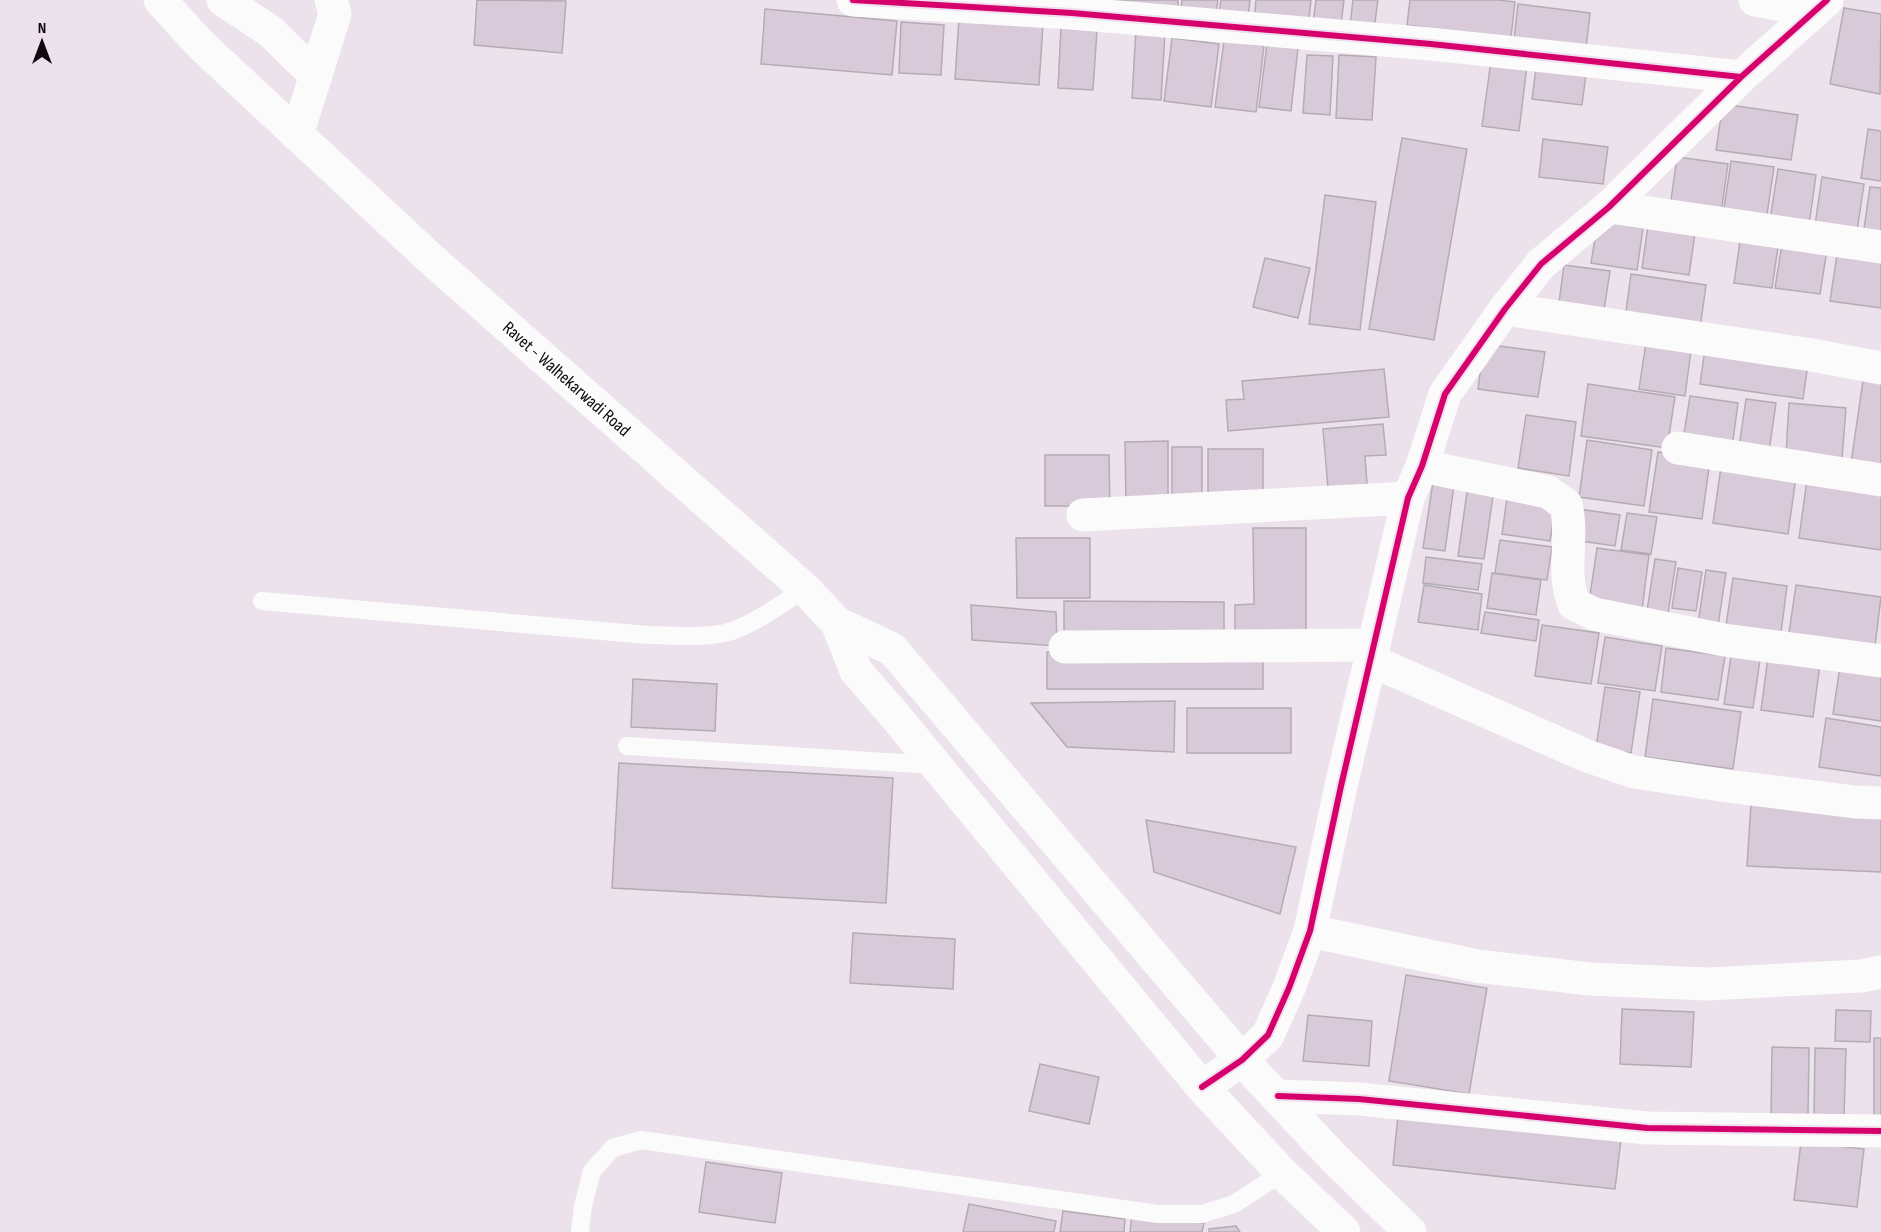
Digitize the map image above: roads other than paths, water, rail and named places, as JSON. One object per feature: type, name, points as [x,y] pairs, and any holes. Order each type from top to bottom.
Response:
[{"type":"street","name":"Ravet - Walhekarwadi Road","points":[[160,0],[200,44],[297,135],[456,280],[805,589],[837,623]]},
{"type":"street","points":[[223,0],[267,15],[316,76]]},
{"type":"street","points":[[297,135],[335,14],[331,0]]},
{"type":"street","points":[[853,0],[1072,13],[1431,44],[1741,77]]},
{"type":"street","points":[[1755,0],[1821,5]]},
{"type":"street","points":[[1202,1087],[1242,1060],[1268,1035],[1289,988],[1310,931],[1408,498],[1422,466],[1445,393],[1505,309],[1541,264],[1609,207],[1741,77],[1821,5]]},
{"type":"street","points":[[1609,207],[1881,247]]},
{"type":"street","points":[[1505,309],[1812,355],[1881,368]]},
{"type":"street","points":[[1678,448],[1881,480]]},
{"type":"street","points":[[1422,466],[1548,492],[1566,505],[1570,521],[1568,590],[1574,604],[1594,614],[1724,640],[1881,661]]},
{"type":"street","points":[[1083,515],[1408,498]]},
{"type":"street","points":[[837,623],[856,671],[1202,1087],[1282,1173],[1344,1232]]},
{"type":"street","points":[[837,623],[892,649],[1242,1060],[1334,1158],[1410,1232]]},
{"type":"street","points":[[1065,647],[1372,652],[1587,756],[1634,772],[1855,802],[1881,803]]},
{"type":"street","points":[[1021,868],[1057,842]]},
{"type":"street","points":[[1310,931],[1477,966],[1590,979],[1707,984],[1861,976],[1881,972]]},
{"type":"street","points":[[1278,1096],[1359,1099],[1647,1128],[1881,1131]]},
{"type":"lane","points":[[262,601],[648,635],[709,635],[731,631],[756,620],[805,589]]},
{"type":"lane","points":[[627,746],[935,765]]},
{"type":"lane","points":[[580,1232],[583,1206],[592,1171],[613,1149],[641,1140],[1158,1214],[1202,1214],[1234,1204],[1282,1173]]}]
